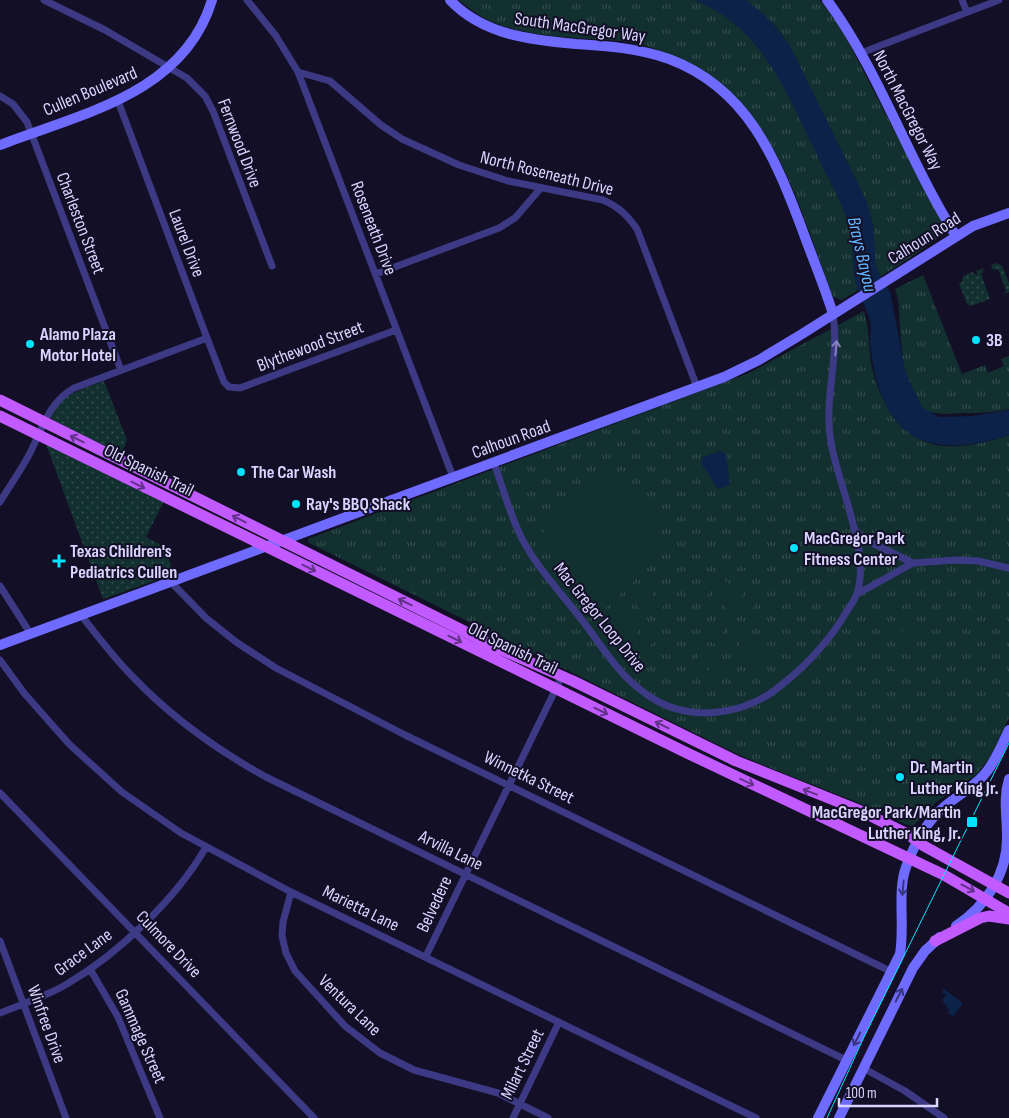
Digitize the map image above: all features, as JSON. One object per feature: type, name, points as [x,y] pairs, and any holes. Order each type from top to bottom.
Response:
[{"type":"main road","name":"Old Spanish Trail","points":[[0,400],[500,648],[562,676],[736,761],[862,811],[909,835],[918,842],[1009,892]]},
{"type":"main road","name":"Old Spanish Trail","points":[[0,416],[687,753],[910,859],[986,898],[1009,913]]},
{"type":"main road","points":[[117,474],[123,462]]},
{"type":"main road","points":[[189,509],[195,498]]},
{"type":"main road","points":[[935,941],[980,918],[989,916],[1009,920]]},
{"type":"street","name":"Fernwood Drive","points":[[44,0],[105,30],[169,67],[196,86],[213,111],[272,266]]},
{"type":"street","name":"Cullen Boulevard","points":[[0,145],[118,101],[151,83],[193,41],[212,0]]},
{"type":"street","name":"Roseneath Drive","points":[[247,0],[276,36],[298,72],[452,478]]},
{"type":"street","name":"South MacGregor Way","points":[[450,0],[486,25],[514,37],[621,47],[670,60],[708,81],[732,100],[758,132],[781,174],[833,314]]},
{"type":"street","name":"North MacGregor Way","points":[[827,0],[842,20],[861,53],[956,236]]},
{"type":"street","points":[[962,0],[967,12]]},
{"type":"street","points":[[861,53],[999,0]]},
{"type":"street","name":"North Roseneath Drive","points":[[298,72],[330,81],[381,125],[414,146],[478,173],[540,189],[603,200],[617,206],[628,216],[637,229],[697,387]]},
{"type":"street","name":"Charleston Street","points":[[0,96],[13,104],[21,112],[32,133],[121,370]]},
{"type":"street","name":"Laurel Drive","points":[[118,101],[224,382],[235,390]]},
{"type":"street","points":[[376,274],[499,228],[515,218],[540,189]]},
{"type":"street","name":"Calhoun Road","points":[[0,646],[80,614],[697,387],[759,360],[973,226],[1009,213]]},
{"type":"street","name":"Mac Gregor Loop Drive","points":[[494,463],[517,529],[540,567],[627,678],[642,691],[665,705],[692,712],[720,713],[740,709],[760,701],[782,686],[816,655],[857,594],[860,563],[854,530],[831,442],[828,414],[837,337],[833,314]]},
{"type":"street","name":"Blythewood Street","points":[[235,390],[396,330]]},
{"type":"street","points":[[0,502],[58,400],[68,392],[207,338]]},
{"type":"street","points":[[854,530],[870,542],[912,563]]},
{"type":"street","points":[[857,594],[912,563],[957,560],[978,561],[1009,568]]},
{"type":"street","name":"Winnetka Street","points":[[171,582],[206,618],[236,642],[276,668],[405,734],[892,972]]},
{"type":"street","points":[[0,586],[30,633]]},
{"type":"street","name":"Arvilla Lane","points":[[80,614],[116,659],[142,687],[189,727],[223,752],[266,777],[846,1060]]},
{"type":"street","name":"Marietta Lane","points":[[0,660],[46,719],[93,767],[152,814],[206,847],[291,892],[756,1118]]},
{"type":"street","name":"Belvedere","points":[[426,956],[562,676]]},
{"type":"street","points":[[818,1118],[892,972],[902,943],[902,889],[910,859],[918,842],[935,815],[984,774],[993,763],[1009,730]]},
{"type":"street","points":[[839,1118],[919,957],[935,941],[963,922],[986,898],[996,884],[1007,846],[1005,808],[1009,779]]},
{"type":"street","name":"Culmore Drive","points":[[0,793],[314,1118]]},
{"type":"street","name":"Grace Lane","points":[[0,1012],[66,985],[90,969],[135,931],[179,888],[206,847]]},
{"type":"street","name":"Ventura Lane","points":[[291,892],[283,922],[282,936],[286,953],[296,971],[345,1026],[380,1053],[414,1070],[476,1086],[519,1102],[548,1118]]},
{"type":"street","name":"Winfree Drive","points":[[0,941],[66,1118]]},
{"type":"street","name":"Gammage Street","points":[[90,969],[118,1017],[160,1118]]},
{"type":"street","name":"Milart Street","points":[[513,1118],[519,1102],[559,1022]]},
{"type":"street","points":[[863,1068],[905,1091],[944,1118]]},
{"type":"green space","points":[[458,0],[820,0],[842,30],[945,228],[945,233],[907,260],[842,300],[833,297],[798,201],[784,170],[769,142],[750,115],[727,91],[699,70],[671,55],[651,48],[631,42],[552,36],[518,30],[486,19]]},
{"type":"green space","points":[[997,263],[1002,266],[1009,283],[1009,292],[1003,294],[1006,291],[998,269],[993,270],[991,265]]},
{"type":"green space","points":[[984,268],[981,274],[990,299],[971,306],[967,304],[959,284],[962,282],[963,276],[972,272],[978,276],[976,271]]},
{"type":"green space","points":[[923,275],[962,374],[985,365],[988,373],[1004,366],[1001,359],[1009,356],[1009,409],[941,414],[925,410],[914,399],[905,373],[898,299],[895,289]]},
{"type":"green space","points":[[864,311],[872,368],[876,382],[888,408],[906,430],[931,444],[945,446],[969,445],[1009,435],[1009,718],[990,757],[977,774],[935,803],[913,826],[735,753],[309,543],[308,539],[749,373]]},
{"type":"green space","points":[[104,381],[127,440],[121,455],[53,421],[51,417],[54,409],[65,398]]},
{"type":"green space","points":[[46,444],[164,501],[146,537],[165,547],[174,574],[103,599]]},
{"type":"green space","points":[[613,469],[659,519],[659,557],[601,612],[544,544],[542,534],[549,524]]},
{"type":"green space","points":[[707,572],[716,577],[706,598],[696,593]]},
{"type":"green space","points":[[721,579],[730,584],[720,605],[710,600]]},
{"type":"green space","points":[[646,585],[655,590],[645,611],[636,606]]},
{"type":"green space","points":[[734,586],[744,591],[734,612],[724,607]]},
{"type":"green space","points":[[659,592],[668,597],[658,617],[648,612]]},
{"type":"green space","points":[[748,593],[758,598],[747,619],[738,614]]},
{"type":"green space","points":[[619,612],[629,617],[618,638],[609,633]]},
{"type":"green space","points":[[632,619],[641,624],[631,644],[621,639]]},
{"type":"green space","points":[[718,619],[727,624],[717,645],[707,640]]},
{"type":"green space","points":[[914,625],[920,636],[900,646],[895,635]]},
{"type":"green space","points":[[731,626],[741,631],[731,652],[721,647]]},
{"type":"green space","points":[[648,627],[658,632],[647,652],[638,648]]},
{"type":"green space","points":[[661,633],[671,638],[660,659],[651,654]]},
{"type":"green space","points":[[745,633],[755,638],[744,659],[735,654]]},
{"type":"green space","points":[[759,640],[769,645],[758,666],[749,661]]},
{"type":"green space","points":[[701,652],[711,657],[701,678],[691,673]]},
{"type":"green space","points":[[714,658],[724,663],[713,684],[704,679]]},
{"type":"green space","points":[[896,658],[917,661],[915,672],[894,669]]},
{"type":"water","name":"Brays Bayou","points":[[694,0],[746,0],[771,21],[789,44],[866,200],[873,224],[876,267],[890,292],[906,374],[922,407],[939,417],[973,416],[1009,410],[1009,435],[965,445],[935,444],[921,440],[908,433],[891,414],[881,394],[875,372],[870,340],[871,323],[855,281],[851,233],[840,202],[793,105],[769,63],[737,26],[717,12]]},
{"type":"water","points":[[721,451],[726,454],[730,485],[718,489],[701,463],[703,457]]},
{"type":"water","points":[[944,989],[963,1003],[953,1017],[948,1013],[949,1010],[942,1000],[946,995],[942,992]]},
{"type":"tram line","points":[[827,1118],[864,1037],[1009,743]]},
{"type":"place","name":"3B","points":[[976,340]]},
{"type":"place","name":"Alamo Plaza Motor Hotel","points":[[30,344]]},
{"type":"place","name":"The Car Wash","points":[[241,472]]},
{"type":"place","name":"Ray's BBQ Shack","points":[[296,504]]},
{"type":"place","name":"MacGregor Park Fitness Center","points":[[794,548]]},
{"type":"place","name":"Texas Children's Pediatrics Cullen","points":[[59,561]]},
{"type":"place","name":"Dr. Martin Luther King Jr.","points":[[900,777]]},
{"type":"place","name":"MacGregor Park/Martin Luther King, Jr.","points":[[972,822]]}]
